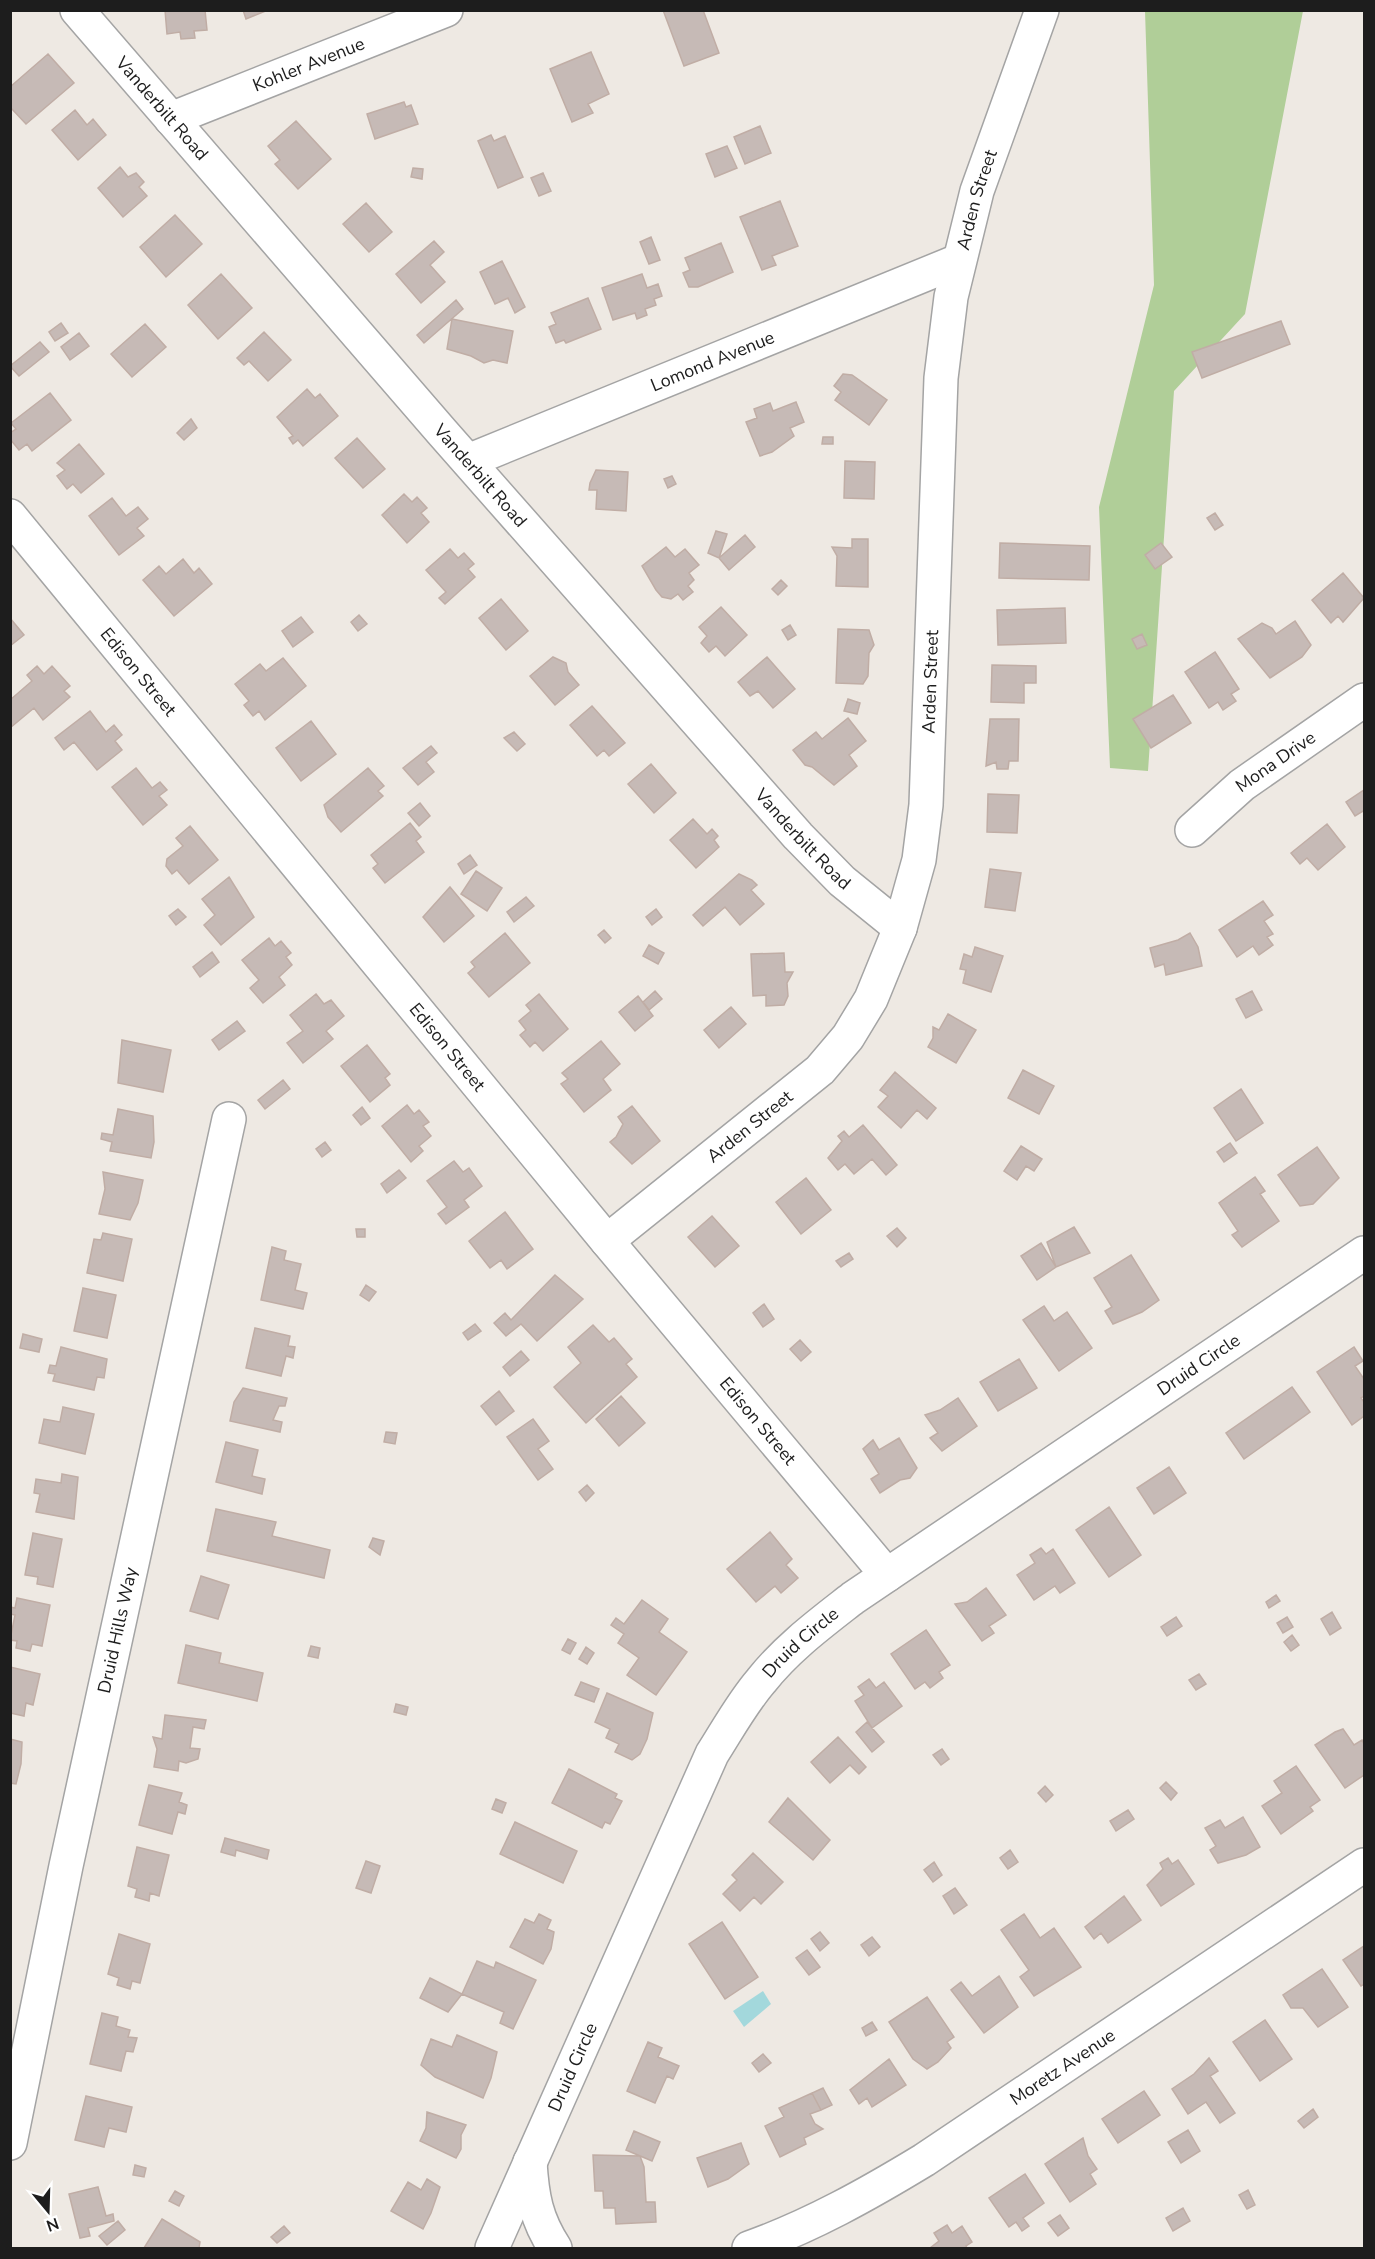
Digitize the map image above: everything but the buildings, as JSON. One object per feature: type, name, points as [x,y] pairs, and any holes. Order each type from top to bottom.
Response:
[{"type":"street","name":"Vanderbilt Road","points":[[77,10],[468,461],[798,836],[842,881],[900,928]]},
{"type":"street","name":"Kohler Avenue","points":[[171,119],[446,10]]},
{"type":"street","name":"Arden Street","points":[[607,1241],[820,1070],[848,1037],[871,999],[900,928],[919,860],[926,805],[941,378],[945,338],[958,261],[976,191],[1042,10]]},
{"type":"street","name":"Lomond Avenue","points":[[468,461],[958,261]]},
{"type":"street","name":"Edison Street","points":[[10,516],[607,1241],[886,1575]]},
{"type":"street","name":"Mona Drive","points":[[1192,830],[1242,785],[1365,700]]},
{"type":"street","name":"Druid Hills Way","points":[[10,2143],[66,1866],[229,1119]]},
{"type":"street","name":"Druid Circle","points":[[492,2248],[712,1754],[744,1703],[766,1674],[806,1634],[853,1598],[1365,1253]]},
{"type":"street","name":"Moretz Avenue","points":[[749,2248],[811,2224],[882,2186],[924,2160],[1365,1865]]},
{"type":"street","points":[[530,2160],[532,2192],[539,2220],[555,2248]]},
{"type":"green space","points":[[1145,11],[1303,11],[1245,314],[1174,391],[1148,771],[1110,768],[1099,507],[1154,285]]},
{"type":"water","points":[[763,1991],[771,2004],[744,2027],[733,2011]]}]
